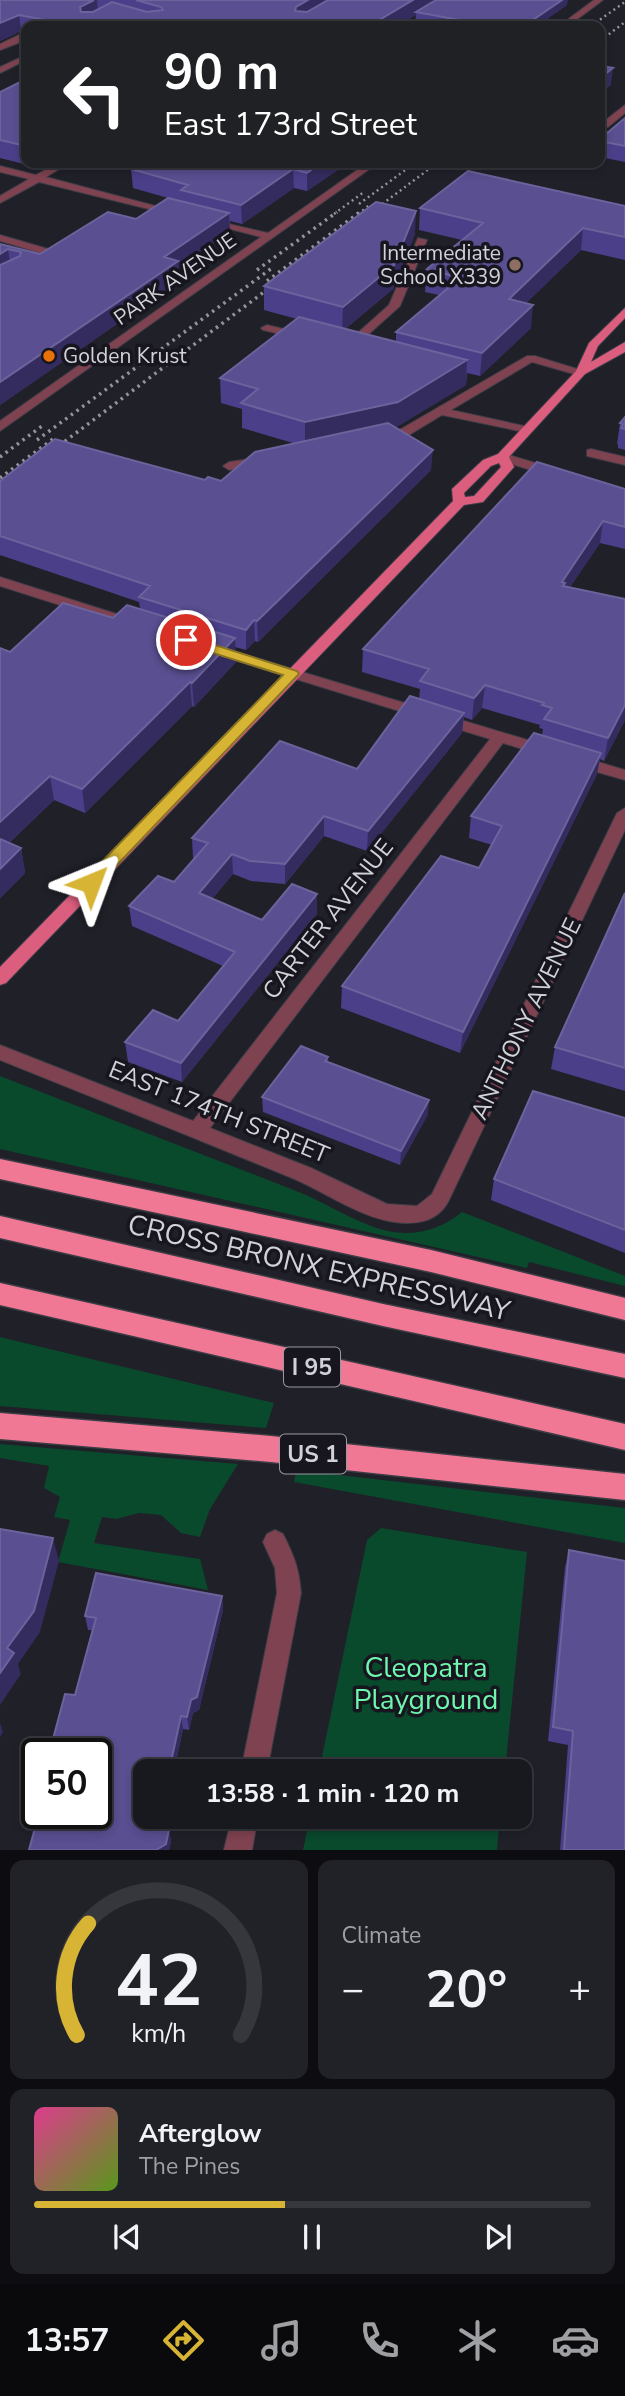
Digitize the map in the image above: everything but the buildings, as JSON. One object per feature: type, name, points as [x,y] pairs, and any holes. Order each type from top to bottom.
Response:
[{"type":"highway","points":[[0,1169],[431,1261],[625,1309]]},
{"type":"highway","name":"CROSS BRONX EXPRESSWAY","points":[[0,1227],[383,1315],[625,1366]]},
{"type":"highway","name":"I 95","points":[[0,1294],[625,1437]]},
{"type":"highway","name":"US 1","points":[[0,1426],[271,1449],[625,1487]]},
{"type":"main road","points":[[581,372],[593,345],[625,311]]},
{"type":"main road","points":[[460,502],[457,492],[487,463],[502,457],[581,372],[618,352],[625,345]]},
{"type":"main road","points":[[0,978],[460,502],[478,499],[486,491],[508,467],[502,457]]},
{"type":"street","points":[[570,21],[599,0]]},
{"type":"street","points":[[0,47],[21,37]]},
{"type":"street","points":[[1,68],[21,59]]},
{"type":"street","points":[[607,125],[625,108]]},
{"type":"street","points":[[0,200],[55,168]]},
{"type":"street","name":"PARK AVENUE","points":[[0,427],[366,168]]},
{"type":"street","points":[[0,169],[188,216]]},
{"type":"street","points":[[201,219],[269,236]]},
{"type":"street","points":[[0,238],[58,255]]},
{"type":"street","points":[[334,345],[353,350],[394,306],[422,240]]},
{"type":"street","points":[[267,328],[307,338]]},
{"type":"street","points":[[365,440],[405,432],[478,382],[531,358],[581,372]]},
{"type":"street","points":[[439,411],[525,430]]},
{"type":"street","points":[[591,453],[625,461]]},
{"type":"street","points":[[502,457],[564,475]]},
{"type":"street","points":[[229,466],[275,459]]},
{"type":"street","points":[[0,581],[146,628]]},
{"type":"street","points":[[199,644],[625,775]]},
{"type":"street","name":"CARTER AVENUE","points":[[196,1131],[500,737]]},
{"type":"street","name":"ANTHONY AVENUE","points":[[418,1215],[431,1209],[439,1200],[625,813]]},
{"type":"street","name":"EAST 174TH STREET","points":[[0,1052],[304,1174],[385,1212],[418,1215]]},
{"type":"street","points":[[256,1759],[289,1593],[287,1567],[275,1542]]},
{"type":"street","points":[[238,1850],[242,1829]]},
{"type":"green space","points":[[0,1076],[294,1190],[380,1229],[403,1233],[421,1232],[462,1212],[625,1276],[625,1286],[529,1262],[527,1268],[0,1149]]},
{"type":"green space","points":[[0,1337],[274,1403],[266,1428],[0,1406]]},
{"type":"green space","points":[[0,1444],[238,1464],[210,1509],[200,1537],[181,1533],[161,1515],[139,1513],[116,1519],[102,1517],[94,1543],[200,1559],[208,1590],[58,1562],[70,1520],[54,1517],[60,1497],[44,1488],[49,1466],[0,1458]]},
{"type":"green space","points":[[296,1470],[625,1508],[625,1543],[294,1482]]},
{"type":"green space","name":"Cleopatra Playground","points":[[381,1528],[527,1552],[506,1759],[321,1759],[367,1540]]},
{"type":"green space","points":[[307,1829],[499,1829],[497,1850],[303,1850]]},
{"type":"railway","points":[[598,21],[625,2]]},
{"type":"railway","points":[[605,37],[625,22]]},
{"type":"railway","points":[[359,204],[408,168]]},
{"type":"railway","points":[[369,214],[430,168]]},
{"type":"railway","points":[[334,214],[364,192]]},
{"type":"railway","points":[[358,214],[371,204]]},
{"type":"railway","points":[[257,270],[337,212]]},
{"type":"railway","points":[[267,281],[360,212]]},
{"type":"railway","points":[[367,215],[371,212]]},
{"type":"railway","points":[[37,440],[272,268]]},
{"type":"railway","points":[[48,454],[280,280]]},
{"type":"railway","points":[[0,457],[42,426]]},
{"type":"railway","points":[[0,478],[53,439]]},
{"type":"place","name":"Intermediate School X339","points":[[515,265]]},
{"type":"place","name":"Golden Krust","points":[[49,356]]},
{"type":"route","points":[[91,883],[292,674],[186,640]]}]
